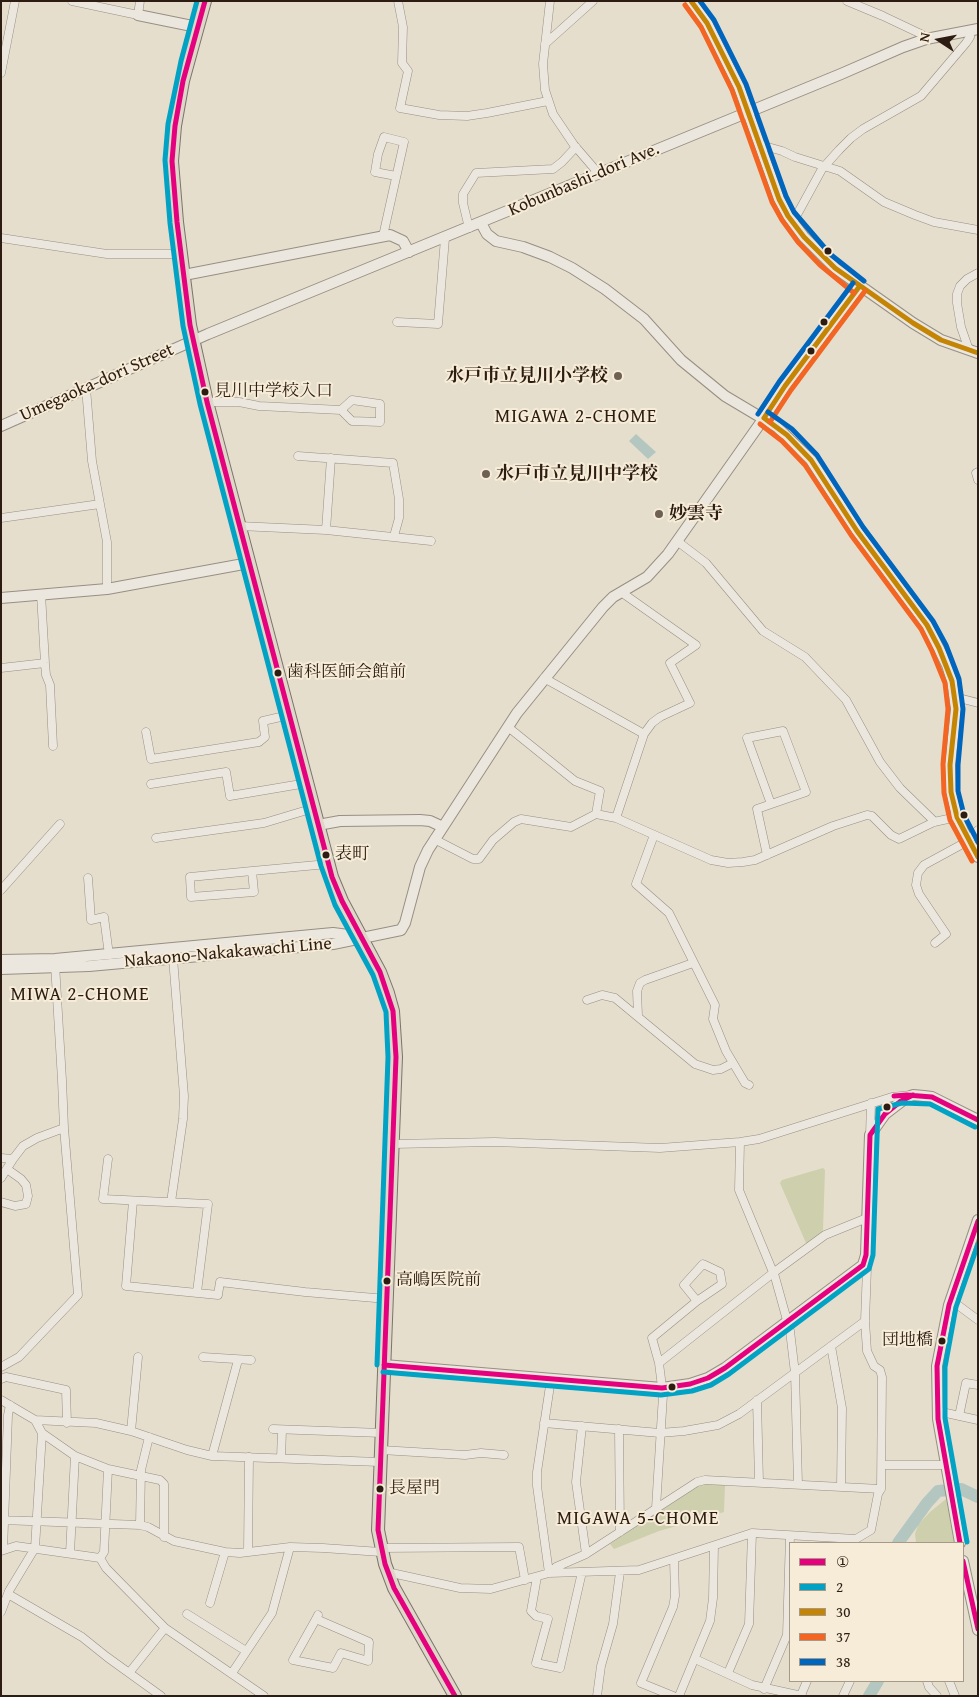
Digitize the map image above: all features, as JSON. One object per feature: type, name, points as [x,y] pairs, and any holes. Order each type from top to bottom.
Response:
[{"type":"main road","points":[[204,1],[184,82],[172,149],[176,211],[193,341],[239,526],[328,864],[342,901],[380,972],[393,1011],[396,1043],[378,1522],[381,1550],[387,1572],[406,1610],[455,1696]]},
{"type":"street","points":[[1,73],[15,1]]},
{"type":"street","points":[[72,1],[198,27]]},
{"type":"street","points":[[138,15],[140,1]]},
{"type":"street","points":[[398,1],[403,27],[402,63],[408,71],[400,108],[439,115],[467,116],[548,101]]},
{"type":"street","points":[[550,1],[543,76],[548,101],[553,114],[598,174]]},
{"type":"street","points":[[545,44],[593,1]]},
{"type":"street","points":[[847,1],[921,34],[926,39]]},
{"type":"street","points":[[692,2],[707,23],[739,87],[779,199],[793,222],[825,260],[860,287],[934,336],[949,344],[973,351]]},
{"type":"street","points":[[793,222],[822,169],[851,138],[921,96],[966,43],[974,29]]},
{"type":"street","name":"Kobunbashi-dori Ave.","points":[[193,341],[445,238],[903,46],[974,29]]},
{"type":"street","points":[[383,236],[404,142],[384,137],[378,154],[375,172],[396,176]]},
{"type":"street","points":[[761,145],[840,171],[884,202],[907,212],[934,222],[978,230]]},
{"type":"street","points":[[468,228],[462,203],[463,194],[476,172],[554,169],[576,147]]},
{"type":"street","points":[[481,223],[488,234],[496,241],[524,247],[550,257],[572,268],[605,289],[644,319],[681,360],[735,403],[764,418],[786,435],[811,460],[858,531],[927,625],[947,665],[955,697],[956,720],[950,754],[953,805],[968,841],[978,857]]},
{"type":"street","points":[[184,275],[383,236],[396,237],[402,240],[409,252]]},
{"type":"street","points":[[1,238],[107,254],[181,254]]},
{"type":"street","points":[[397,322],[438,324],[445,238]]},
{"type":"street","points":[[973,351],[961,327],[956,303],[960,286],[967,279],[978,273]]},
{"type":"street","points":[[362,937],[394,932],[402,928],[410,909],[423,859],[434,839],[508,727],[544,678],[603,607],[621,592],[647,577],[658,566],[785,386],[860,287]]},
{"type":"street","name":"Umegaoka-dori Street","points":[[1,426],[193,341]]},
{"type":"street","points":[[86,388],[92,461],[107,542],[107,589]]},
{"type":"street","points":[[207,402],[239,402],[260,406],[341,410],[352,420],[380,422],[380,404],[352,400],[341,410]]},
{"type":"street","points":[[298,456],[393,463],[399,499],[399,518],[394,536]]},
{"type":"street","points":[[326,530],[330,458]]},
{"type":"street","points":[[978,472],[976,473],[978,480]]},
{"type":"street","points":[[1,518],[100,504]]},
{"type":"street","points":[[239,526],[326,530],[431,540]]},
{"type":"street","points":[[677,541],[706,563],[763,631],[805,657],[846,700],[880,762],[900,788],[935,822]]},
{"type":"street","points":[[1,598],[107,589],[249,563]]},
{"type":"street","points":[[616,818],[644,734],[660,717],[690,703],[670,663],[696,645],[621,592]]},
{"type":"street","points":[[40,594],[46,675],[50,685],[53,746]]},
{"type":"street","points":[[1,668],[45,663]]},
{"type":"street","points":[[544,678],[644,734]]},
{"type":"street","points":[[955,697],[978,703]]},
{"type":"street","points":[[146,732],[151,759],[259,742],[266,737],[263,721],[289,715]]},
{"type":"street","points":[[508,727],[575,780],[600,791],[596,814]]},
{"type":"street","points":[[767,855],[757,809],[806,792],[782,731],[747,738],[771,804]]},
{"type":"street","points":[[151,784],[226,772],[230,796],[307,783]]},
{"type":"street","points":[[156,838],[264,823],[314,808]]},
{"type":"street","points":[[434,839],[473,860],[479,859],[493,840],[514,822],[521,819],[571,827],[596,814],[616,818],[711,860],[728,863],[753,860],[833,826],[867,815],[872,816],[899,839],[935,822],[957,817]]},
{"type":"street","points":[[318,825],[340,821],[420,820],[430,821],[443,827]]},
{"type":"street","points":[[1,890],[60,824]]},
{"type":"street","points":[[935,943],[946,934],[919,894],[916,884],[918,873],[924,865],[968,841],[978,830]]},
{"type":"street","points":[[654,835],[636,884],[669,913],[715,1005],[714,1018],[726,1051],[745,1083],[749,1085]]},
{"type":"street","points":[[252,871],[254,892],[191,897],[190,877],[252,871],[328,864]]},
{"type":"street","points":[[88,878],[91,920],[104,917],[109,955]]},
{"type":"street","name":"Nakaono-Nakakawachi Line","points":[[1,960],[55,964],[109,955],[333,933],[362,937]]},
{"type":"street","name":"Nakaono-Nakakawachi Line","points":[[1,969],[55,964],[173,958],[333,944],[362,937]]},
{"type":"street","points":[[171,1202],[183,1120],[184,1096],[173,958]]},
{"type":"street","points":[[638,1016],[637,991],[640,984],[645,980],[694,963]]},
{"type":"street","points":[[1,1368],[19,1357],[78,1295],[64,1128],[55,964]]},
{"type":"street","points":[[588,1000],[602,995],[615,998],[695,1064],[713,1070],[722,1069],[733,1063]]},
{"type":"street","points":[[393,1144],[495,1142],[660,1148],[740,1142],[759,1139],[892,1097],[913,1095],[932,1097],[978,1120]]},
{"type":"street","points":[[870,1136],[885,1114],[901,1101],[913,1095]]},
{"type":"street","points":[[384,1365],[662,1388],[690,1384],[708,1378],[863,1265],[866,1255],[871,1103]]},
{"type":"street","points":[[1,1178],[23,1146],[64,1128]]},
{"type":"street","points":[[740,1142],[739,1190],[774,1273],[788,1321],[795,1373],[798,1484]]},
{"type":"street","points":[[1,1158],[13,1159]]},
{"type":"street","points":[[108,1159],[103,1199],[208,1204],[197,1292]]},
{"type":"street","points":[[1,1202],[15,1206],[26,1204],[28,1196],[26,1185],[7,1169]]},
{"type":"street","points":[[133,1201],[126,1286],[218,1295],[220,1282],[387,1299]]},
{"type":"street","points":[[660,1363],[825,1235],[867,1218]]},
{"type":"street","points":[[960,1542],[945,1466],[937,1411],[937,1366],[942,1334],[951,1300],[978,1220]]},
{"type":"street","points":[[656,1508],[662,1388],[660,1363],[652,1338],[697,1301],[722,1284],[720,1272],[703,1264],[684,1285],[697,1301]]},
{"type":"street","points":[[387,1572],[460,1588],[491,1588],[549,1573],[639,1570],[752,1534],[828,1541],[856,1538],[872,1530],[878,1494],[882,1489],[882,1377],[880,1370],[874,1366],[867,1351],[865,1322],[866,1268],[863,1265]]},
{"type":"street","points":[[951,1300],[978,1320]]},
{"type":"street","points":[[544,1423],[660,1432],[684,1431],[718,1425],[739,1414],[865,1322]]},
{"type":"street","points":[[831,1346],[842,1408],[841,1487]]},
{"type":"street","points":[[132,1431],[138,1357]]},
{"type":"street","points":[[203,1357],[250,1360]]},
{"type":"street","points":[[212,1456],[238,1360]]},
{"type":"street","points":[[1,1379],[6,1377],[66,1390],[67,1423]]},
{"type":"street","points":[[549,1573],[537,1479],[551,1378]]},
{"type":"street","points":[[959,1416],[966,1383],[978,1385]]},
{"type":"street","points":[[1,1400],[35,1420],[96,1423],[132,1431],[187,1450],[212,1456],[281,1458],[465,1455],[481,1453],[504,1455]]},
{"type":"street","points":[[757,1400],[758,1482]]},
{"type":"street","points":[[10,1405],[8,1414],[2,1551],[16,1546],[100,1558],[106,1568],[165,1628],[264,1696]]},
{"type":"street","points":[[937,1411],[978,1420]]},
{"type":"street","points":[[35,1420],[42,1432],[75,1456],[108,1469],[160,1480],[164,1484],[164,1537]]},
{"type":"street","points":[[582,1426],[576,1482],[586,1554]]},
{"type":"street","points":[[273,1429],[382,1433]]},
{"type":"street","points":[[619,1429],[620,1532]]},
{"type":"street","points":[[281,1458],[282,1430]]},
{"type":"street","points":[[1,1612],[9,1593],[35,1548],[42,1432]]},
{"type":"street","points":[[140,1525],[141,1470],[149,1436]]},
{"type":"street","points":[[70,1553],[75,1456]]},
{"type":"street","points":[[248,1552],[249,1457]]},
{"type":"street","points":[[882,1466],[945,1466]]},
{"type":"street","points":[[100,1558],[104,1552],[108,1469]]},
{"type":"street","points":[[549,1573],[556,1567],[586,1554],[697,1482],[705,1480],[758,1482],[882,1489]]},
{"type":"street","points":[[3,1520],[140,1525],[148,1527],[174,1541],[225,1552],[240,1553],[290,1548],[381,1550],[519,1547],[525,1580]]},
{"type":"street","points":[[728,1673],[749,1624],[752,1534]]},
{"type":"street","points":[[790,1536],[790,1542]]},
{"type":"street","points":[[679,1696],[712,1613],[714,1546]]},
{"type":"street","points":[[232,1673],[272,1613],[290,1548]]},
{"type":"street","points":[[210,1603],[225,1552]]},
{"type":"street","points":[[673,1696],[641,1683],[673,1607],[675,1596],[674,1559]]},
{"type":"street","points":[[764,1689],[787,1635],[789,1569]]},
{"type":"street","points":[[964,1571],[975,1604],[978,1630]]},
{"type":"street","points":[[537,1577],[531,1611],[536,1616],[548,1619],[536,1664],[560,1668],[582,1572]]},
{"type":"street","points":[[597,1696],[601,1666],[614,1624],[620,1572]]},
{"type":"street","points":[[1,1587],[82,1638],[161,1696]]},
{"type":"street","points":[[187,1614],[246,1651]]},
{"type":"street","points":[[317,1617],[369,1642],[368,1661],[341,1653],[333,1668],[293,1660],[317,1617]]},
{"type":"street","points":[[129,1673],[165,1628]]},
{"type":"street","points":[[695,1659],[764,1689],[801,1696],[807,1682]]},
{"type":"street","points":[[842,1696],[849,1682]]},
{"type":"street","points":[[927,1682],[936,1696]]},
{"type":"street","points":[[949,1682],[955,1696]]},
{"type":"green space","points":[[823,1168],[825,1170],[823,1230],[821,1234],[809,1243],[806,1243],[780,1183],[782,1180]]},
{"type":"green space","points":[[705,1484],[725,1485],[724,1512],[659,1531],[614,1549],[610,1544],[697,1486]]},
{"type":"green space","points":[[946,1499],[954,1542],[916,1542],[915,1534],[918,1525]]},
{"type":"shaded area","points":[[636,434],[656,452],[648,459],[629,441]]},
{"type":"waterway","points":[[899,1542],[938,1491],[961,1489],[978,1497]]},
{"type":"waterway","points":[[869,1696],[877,1682]]},
{"type":"transit line","name":"2","points":[[197,1],[181,61],[168,124],[165,160],[170,223],[183,326],[200,404],[321,866],[335,905],[373,975],[386,1012],[388,1057],[377,1365]]},
{"type":"transit line","name":"①","points":[[205,1],[183,81],[175,126],[172,161],[177,222],[190,325],[207,402],[332,877],[342,901],[380,972],[393,1011],[396,1057],[378,1530],[385,1564],[394,1588],[455,1696]]},
{"type":"transit line","name":"30","points":[[691,1],[707,23],[739,87],[779,199],[788,216],[804,237],[835,268],[913,323],[941,340],[978,353]]},
{"type":"transit line","name":"38","points":[[700,1],[714,20],[746,84],[786,196],[794,212],[830,254],[864,281]]},
{"type":"transit line","name":"37","points":[[685,5],[701,27],[732,90],[772,202],[782,220],[798,242],[820,265],[854,293]]},
{"type":"transit line","name":"38","points":[[758,414],[779,382],[853,283]]},
{"type":"transit line","name":"30","points":[[764,418],[785,386],[859,287]]},
{"type":"transit line","name":"37","points":[[770,422],[791,390],[865,291]]},
{"type":"transit line","name":"38","points":[[768,412],[792,429],[817,455],[863,527],[933,621],[946,645],[959,679],[963,709],[958,765],[958,791],[964,815],[978,842]]},
{"type":"transit line","name":"30","points":[[764,418],[787,435],[811,460],[857,531],[927,625],[939,648],[952,681],[956,709],[950,765],[951,792],[957,817],[978,857]]},
{"type":"transit line","name":"37","points":[[760,424],[782,441],[805,465],[851,535],[921,629],[932,651],[945,683],[948,709],[943,764],[944,793],[950,820],[972,861]]},
{"type":"transit line","name":"①","points":[[384,1365],[662,1388],[690,1384],[708,1378],[725,1368],[863,1265],[866,1255],[870,1135],[885,1114],[901,1101],[913,1095]]},
{"type":"transit line","name":"①","points":[[894,1096],[932,1097],[978,1120]]},
{"type":"transit line","name":"2","points":[[383,1372],[661,1395],[692,1391],[711,1385],[729,1374],[869,1269],[873,1255],[878,1109],[902,1103],[930,1104],[975,1127]]},
{"type":"transit line","name":"①","points":[[960,1542],[938,1419],[937,1366],[949,1305],[978,1221]]},
{"type":"transit line","name":"2","points":[[967,1542],[945,1418],[945,1367],[956,1307],[978,1244]]},
{"type":"transit line","name":"①","points":[[964,1566],[978,1629]]},
{"type":"place","name":"水戸市立見川小学校","points":[[618,376]]},
{"type":"place","name":"見川中学校入口","points":[[205,392]]},
{"type":"place","name":"水戸市立見川中学校","points":[[486,474]]},
{"type":"place","name":"妙雲寺","points":[[659,514]]},
{"type":"place","name":"歯科医師会館前","points":[[278,673]]},
{"type":"place","name":"表町","points":[[326,855]]},
{"type":"place","name":"高嶋医院前","points":[[387,1281]]},
{"type":"place","name":"団地橋","points":[[942,1341]]},
{"type":"place","name":"長屋門","points":[[380,1489]]},
{"type":"district","name":"MIGAWA 2-CHOME","points":[[576,417]]},
{"type":"district","name":"MIWA 2-CHOME","points":[[80,995]]},
{"type":"district","name":"MIGAWA 5-CHOME","points":[[638,1519]]}]
